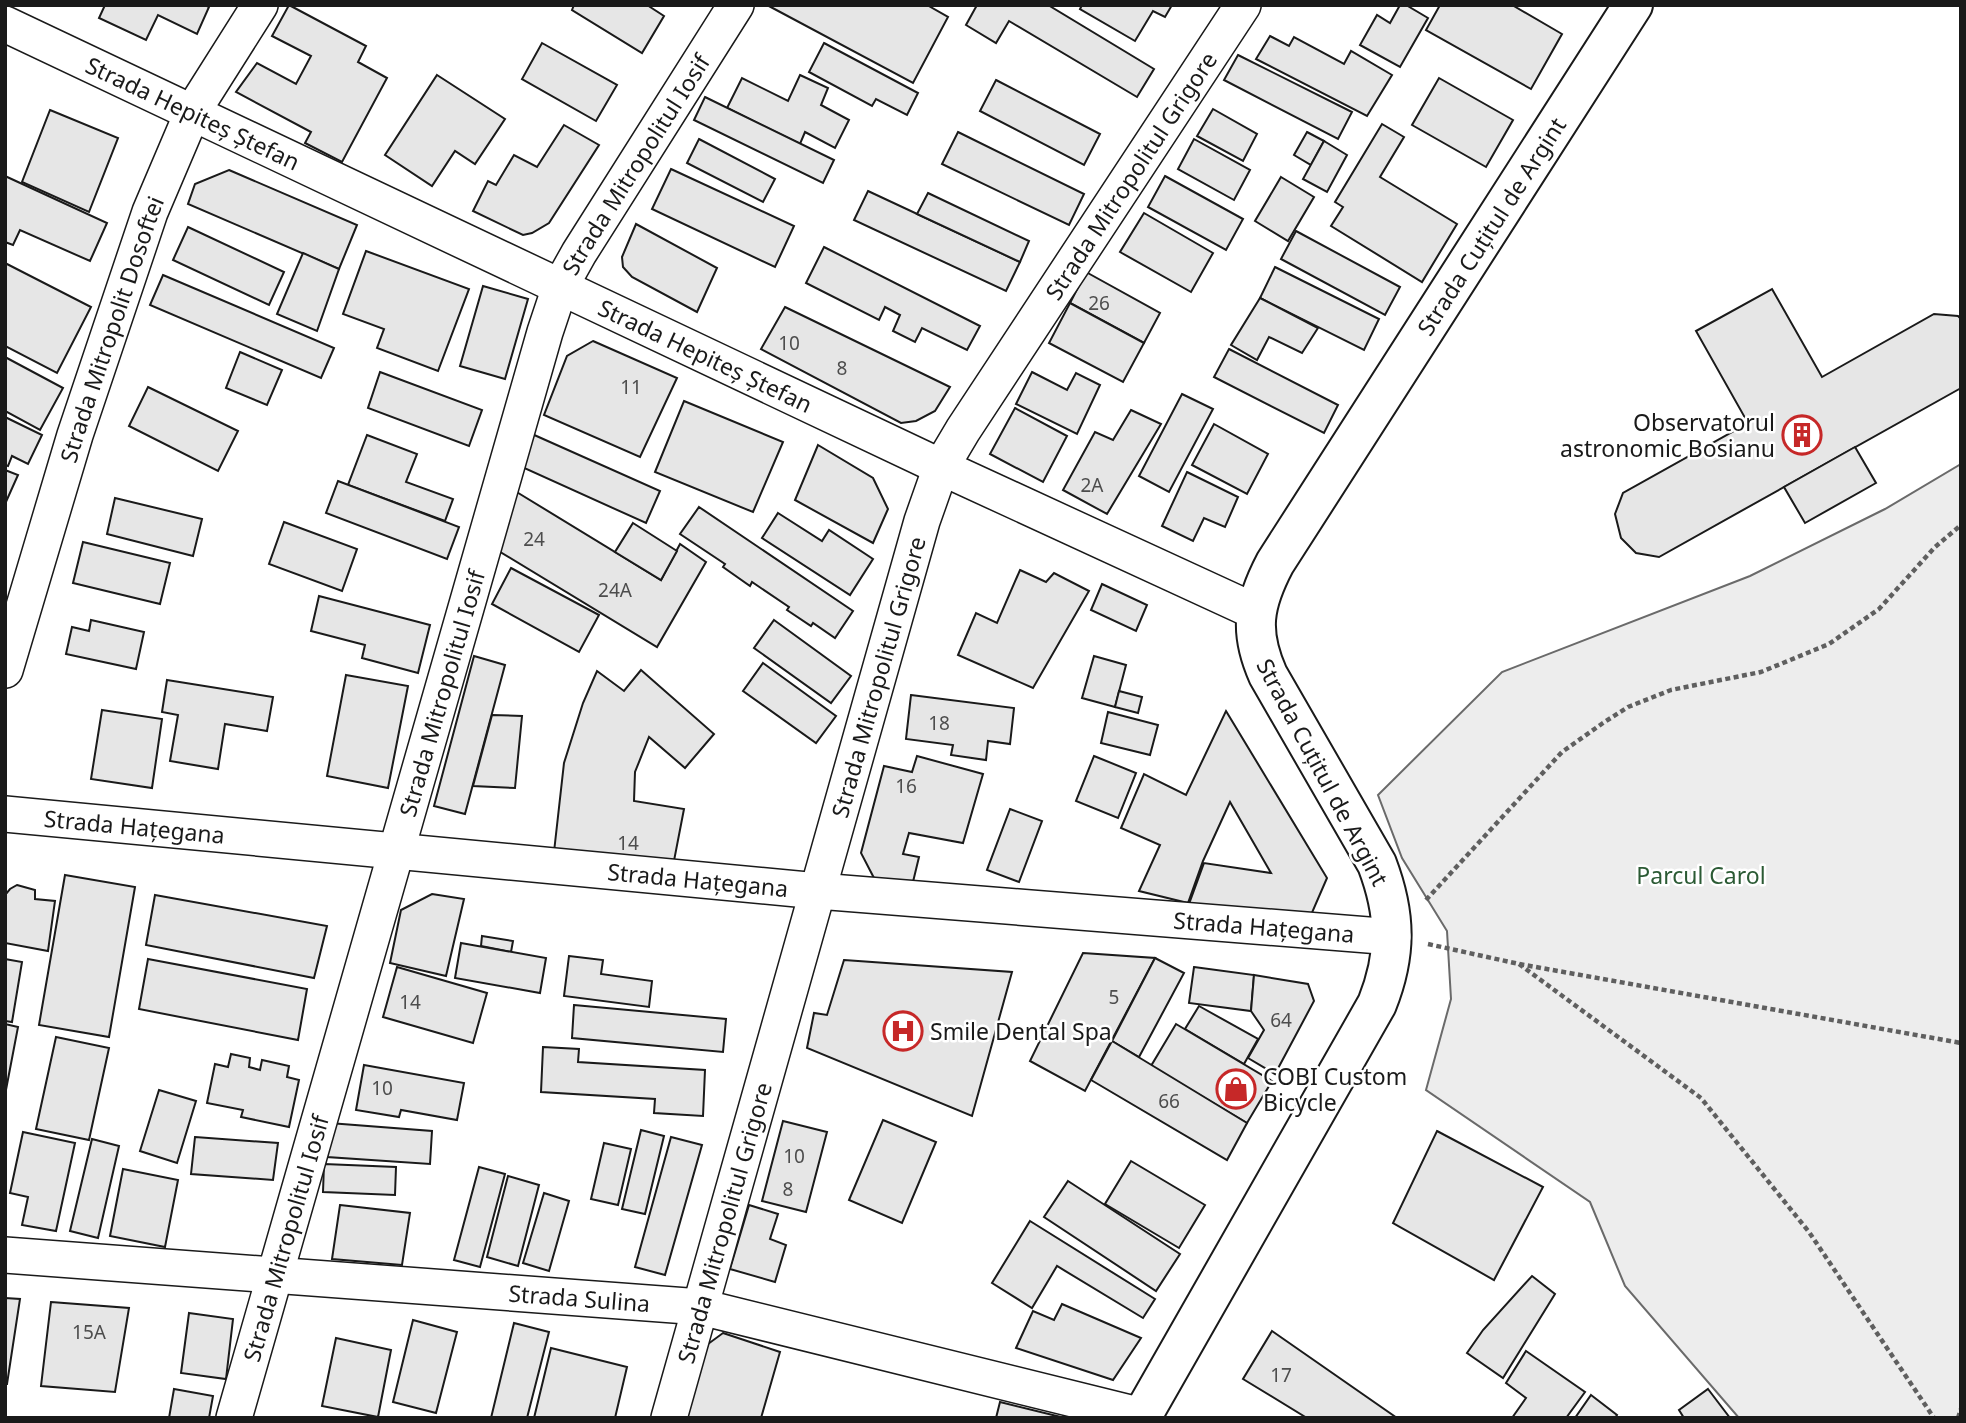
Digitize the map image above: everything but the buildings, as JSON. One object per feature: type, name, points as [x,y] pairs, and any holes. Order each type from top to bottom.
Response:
[{"type":"street","name":"Strada Mitropolit Dosoftei","points":[[5,670],[75,435],[128,272],[173,154],[193,111],[260,5]]},
{"type":"street","name":"Strada Mitropolitul Iosif","points":[[234,1418],[537,359],[560,287],[736,5]]},
{"type":"street","name":"Strada Mitropolitul Grigore","points":[[669,1418],[922,521],[941,467],[1243,5]]},
{"type":"street","name":"Strada Cuțitul de Argint","points":[[1141,1417],[1377,1004],[1387,980],[1393,937],[1386,888],[1377,864],[1268,675],[1257,646],[1256,612],[1259,597],[1275,563],[1633,5]]},
{"type":"street","name":"Strada Hepiteș Ștefan","points":[[5,24],[941,467],[1256,612]]},
{"type":"street","name":"Strada Hațegana","points":[[5,814],[818,891],[1393,937]]},
{"type":"street","name":"Strada Sulina","points":[[5,1255],[701,1307],[1141,1417]]},
{"type":"path","points":[[1393,937],[1562,752],[1628,707],[1671,691],[1761,672],[1829,644],[1879,609],[1935,547],[1961,525]]},
{"type":"path","points":[[1393,937],[1518,964],[1961,1043]]},
{"type":"path","points":[[1518,964],[1701,1098],[1808,1232],[1934,1418]]},
{"type":"path","points":[[1958,1418],[1961,1409]]},
{"type":"green space","name":"Parcul Carol","points":[[1961,464],[1961,1418],[1739,1418],[1625,1286],[1590,1202],[1426,1090],[1451,999],[1447,931],[1402,858],[1378,795],[1502,672],[1750,576],[1885,509]]},
{"type":"place","name":"Observatorul astronomic Bosianu","points":[[1802,435]]},
{"type":"place","name":"Smile Dental Spa","points":[[903,1031]]},
{"type":"place","name":"COBI Custom Bicycle","points":[[1236,1089]]}]
